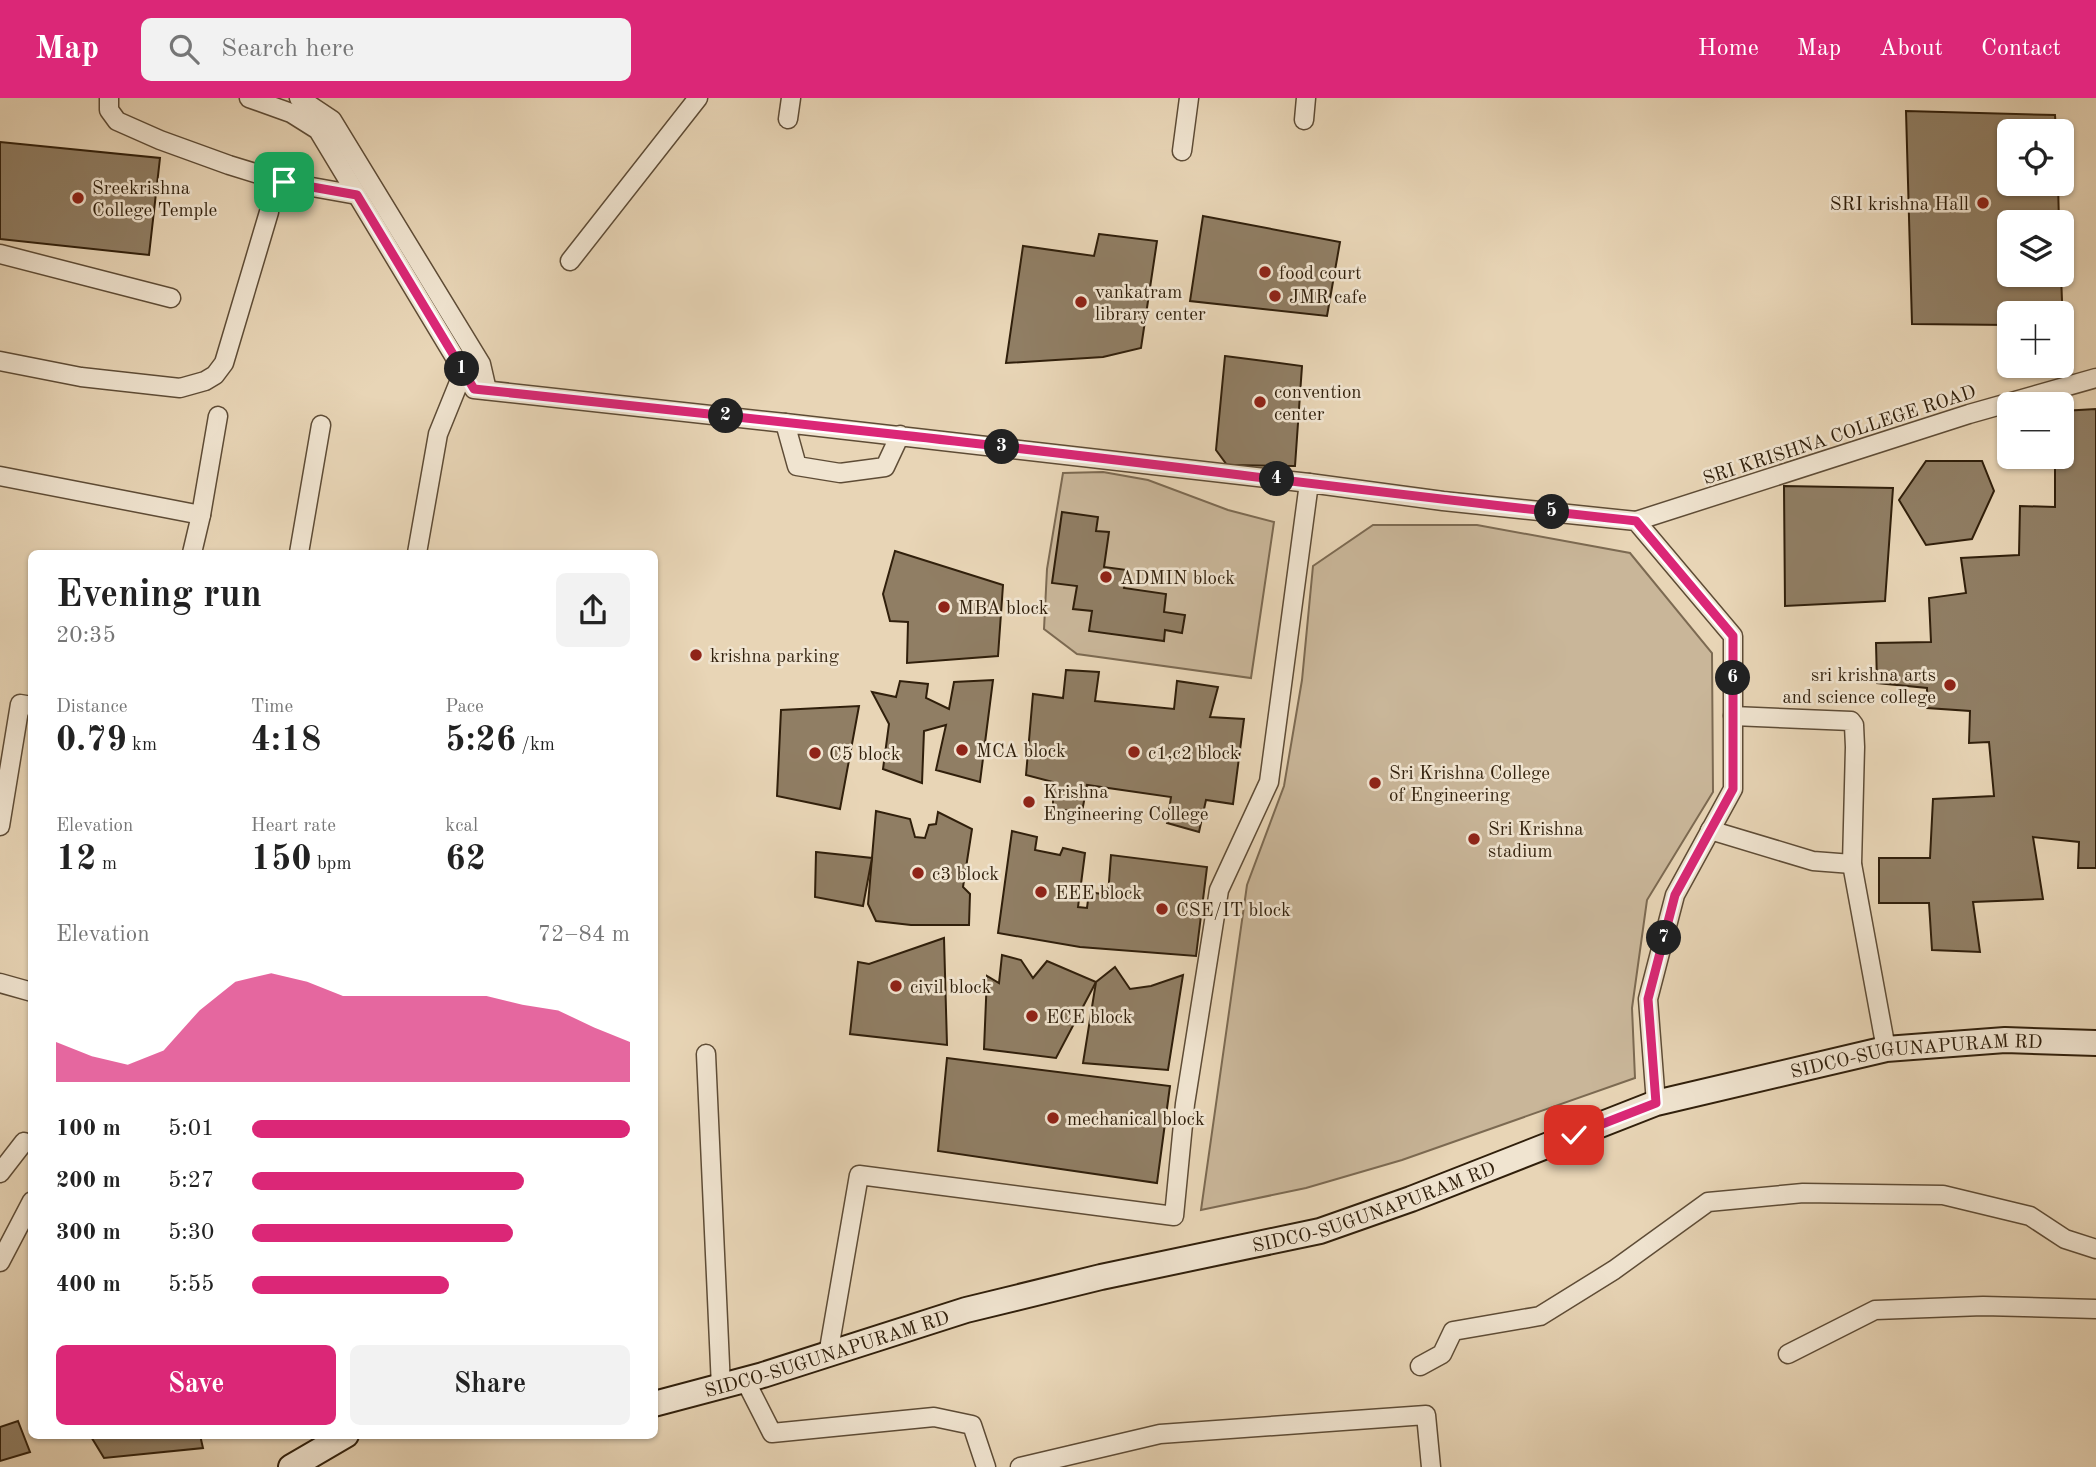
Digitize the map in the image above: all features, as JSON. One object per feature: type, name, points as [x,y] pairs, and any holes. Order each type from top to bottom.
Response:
[{"type":"street","points":[[109,98],[109,110],[117,121],[160,140],[284,182],[357,195]]},
{"type":"street","points":[[249,98],[291,113],[318,130],[474,389],[900,435],[1443,501],[1636,521],[1733,636],[1733,789],[1675,895],[1648,999],[1656,1103]]},
{"type":"street","points":[[299,98],[332,120],[481,364],[487,390]]},
{"type":"street","points":[[570,261],[698,98]]},
{"type":"street","points":[[788,119],[791,98]]},
{"type":"street","points":[[1182,151],[1189,98]]},
{"type":"street","points":[[1304,120],[1306,98]]},
{"type":"street","points":[[0,361],[80,377],[180,388],[205,381],[215,375],[224,363],[269,212]]},
{"type":"street","points":[[0,254],[171,298]]},
{"type":"street","points":[[417,550],[438,434],[471,349]]},
{"type":"street","name":"SRI KRISHNA COLLEGE ROAD","points":[[1636,521],[1969,414],[2096,378]]},
{"type":"street","points":[[193,550],[218,416]]},
{"type":"street","points":[[785,423],[797,466],[839,473],[885,467],[900,435]]},
{"type":"street","points":[[300,550],[321,425]]},
{"type":"street","points":[[0,477],[201,515]]},
{"type":"street","points":[[828,1354],[859,1175],[1174,1216],[1185,1104],[1219,890],[1269,782],[1309,483]]},
{"type":"street","points":[[0,826],[20,704],[28,705]]},
{"type":"street","points":[[1733,716],[1851,722],[1854,725],[1852,864],[1886,1049]]},
{"type":"street","points":[[1710,830],[1813,861],[1852,864]]},
{"type":"street","points":[[0,983],[28,991]]},
{"type":"street","name":"SIDCO-SUGUNAPURAM RD","points":[[658,1403],[745,1380],[966,1310],[1101,1277],[1320,1231],[1410,1199],[1656,1103],[1886,1049],[2005,1040],[2096,1043]]},
{"type":"street","points":[[706,1054],[720,1387]]},
{"type":"street","points":[[0,1152],[28,1141]]},
{"type":"street","points":[[0,1173],[28,1141]]},
{"type":"street","points":[[1420,1366],[1442,1354],[1452,1331],[1540,1316],[1614,1270],[1708,1202],[1803,1193],[1942,1195],[2030,1216],[2065,1239],[2096,1249]]},
{"type":"street","points":[[0,1262],[28,1209]]},
{"type":"street","points":[[1788,1354],[1875,1310],[1983,1306],[2096,1309]]},
{"type":"street","points":[[745,1380],[772,1433],[934,1417],[972,1425],[986,1467]]},
{"type":"street","points":[[1020,1467],[1160,1434],[1426,1415],[1431,1467]]},
{"type":"street","points":[[291,1467],[339,1439]]},
{"type":"shaded area","points":[[1103,472],[1148,480],[1228,510],[1274,522],[1251,678],[1077,654],[1044,629],[1047,569],[1063,473]]},
{"type":"shaded area","name":"Sri Krishna stadium","points":[[1373,525],[1477,525],[1630,553],[1712,653],[1713,792],[1647,900],[1632,1008],[1635,1078],[1402,1160],[1306,1188],[1201,1210],[1247,885],[1284,786],[1302,680],[1313,566]]},
{"type":"building","name":"SRI krishna Hall","points":[[1906,111],[2055,115],[2055,119],[1997,119],[1997,196],[2058,196],[2059,210],[1997,210],[1997,287],[2061,287],[2062,301],[1997,301],[1997,325],[1912,324]]},
{"type":"building","name":"Sreekrishna College Temple","points":[[0,142],[160,158],[149,255],[0,239]]},
{"type":"building","name":"food court","points":[[1203,216],[1340,242],[1327,316],[1190,301]]},
{"type":"building","name":"vankatram library center","points":[[1099,234],[1157,241],[1141,348],[1103,357],[1006,363],[1023,246],[1094,256]]},
{"type":"building","name":"convention center","points":[[1225,356],[1302,366],[1295,466],[1227,465],[1216,450]]},
{"type":"building","points":[[2096,409],[2096,868],[2078,868],[2079,842],[2033,837],[2043,899],[1973,902],[1980,952],[1932,950],[1929,903],[1879,903],[1879,858],[1930,858],[1933,799],[1994,796],[1989,742],[1969,743],[1970,711],[1927,708],[1927,688],[1877,683],[1876,643],[1931,642],[1929,598],[1966,593],[1961,558],[2019,555],[2020,506],[2055,507],[2055,469],[2074,469],[2074,410]]},
{"type":"building","points":[[1926,461],[1982,461],[1994,491],[1972,539],[1926,545],[1899,500]]},
{"type":"building","points":[[1784,486],[1893,488],[1885,601],[1785,606]]},
{"type":"building","points":[[1062,512],[1098,517],[1096,531],[1109,532],[1104,567],[1127,570],[1124,588],[1166,594],[1164,612],[1185,615],[1182,633],[1165,630],[1164,641],[1089,631],[1092,611],[1073,609],[1077,586],[1052,583]]},
{"type":"building","name":"MBA block","points":[[895,551],[1003,585],[998,656],[907,663],[908,622],[890,621],[883,594]]},
{"type":"building","name":"c1,c2 block","points":[[1066,670],[1099,672],[1095,701],[1174,709],[1177,681],[1218,687],[1210,717],[1244,719],[1233,804],[1206,800],[1199,832],[1167,823],[1171,797],[1087,785],[1082,812],[1053,809],[1053,782],[1026,775],[1033,694],[1063,698]]},
{"type":"building","name":"MCA block","points":[[993,680],[980,782],[936,770],[946,725],[924,731],[922,783],[883,769],[889,724],[872,692],[896,697],[900,681],[928,684],[926,698],[949,709],[954,682]]},
{"type":"building","name":"C5 block","points":[[859,706],[840,809],[777,796],[781,710]]},
{"type":"building","name":"c3 block","points":[[876,811],[910,819],[915,837],[925,838],[929,825],[936,824],[938,812],[972,829],[963,887],[970,894],[969,925],[911,925],[876,921],[868,904]]},
{"type":"building","points":[[1012,831],[1037,837],[1035,850],[1060,855],[1063,848],[1085,853],[1078,907],[1087,908],[1089,892],[1108,895],[1111,855],[1207,867],[1196,956],[1080,947],[998,933]]},
{"type":"building","points":[[816,852],[872,858],[863,906],[815,897]]},
{"type":"building","points":[[944,938],[947,1045],[850,1034],[858,962],[869,964]]},
{"type":"building","name":"ECE block","points":[[1002,955],[1021,960],[1033,978],[1047,961],[1096,982],[1056,1058],[984,1049],[987,976],[999,983]]},
{"type":"building","points":[[1115,967],[1130,989],[1151,986],[1183,975],[1168,1070],[1083,1063],[1096,982]]},
{"type":"building","name":"mechanical block","points":[[947,1058],[1170,1086],[1157,1183],[938,1151]]},
{"type":"building","points":[[18,1421],[30,1452],[0,1461],[0,1427]]},
{"type":"building","points":[[92,1439],[201,1439],[203,1448],[104,1458]]},
{"type":"place","name":"Sreekrishna College Temple","points":[[78,198]]},
{"type":"place","name":"SRI krishna Hall","points":[[1983,203]]},
{"type":"place","name":"food court","points":[[1265,272]]},
{"type":"place","name":"JMR cafe","points":[[1275,296]]},
{"type":"place","name":"vankatram library center","points":[[1081,302]]},
{"type":"place","name":"convention center","points":[[1260,402]]},
{"type":"place","name":"ADMIN block","points":[[1106,577]]},
{"type":"place","name":"MBA block","points":[[944,607]]},
{"type":"place","name":"krishna parking","points":[[696,655]]},
{"type":"place","name":"sri krishna arts and science college","points":[[1950,685]]},
{"type":"place","name":"MCA block","points":[[962,750]]},
{"type":"place","name":"c1,c2 block","points":[[1134,752]]},
{"type":"place","name":"C5 block","points":[[815,753]]},
{"type":"place","name":"Sri Krishna College of Engineering","points":[[1375,783]]},
{"type":"place","name":"Krishna Engineering College","points":[[1029,802]]},
{"type":"place","name":"Sri Krishna stadium","points":[[1474,839]]},
{"type":"place","name":"c3 block","points":[[918,873]]},
{"type":"place","name":"EEE block","points":[[1041,892]]},
{"type":"place","name":"CSE/IT block","points":[[1162,909]]},
{"type":"place","name":"civil block","points":[[896,986]]},
{"type":"place","name":"ECE block","points":[[1032,1016]]},
{"type":"place","name":"mechanical block","points":[[1053,1118]]},
{"type":"route","points":[[284,182],[357,195],[474,389],[900,435],[1443,501],[1636,521],[1733,636],[1733,789],[1675,895],[1648,999],[1656,1103],[1574,1135]]}]
